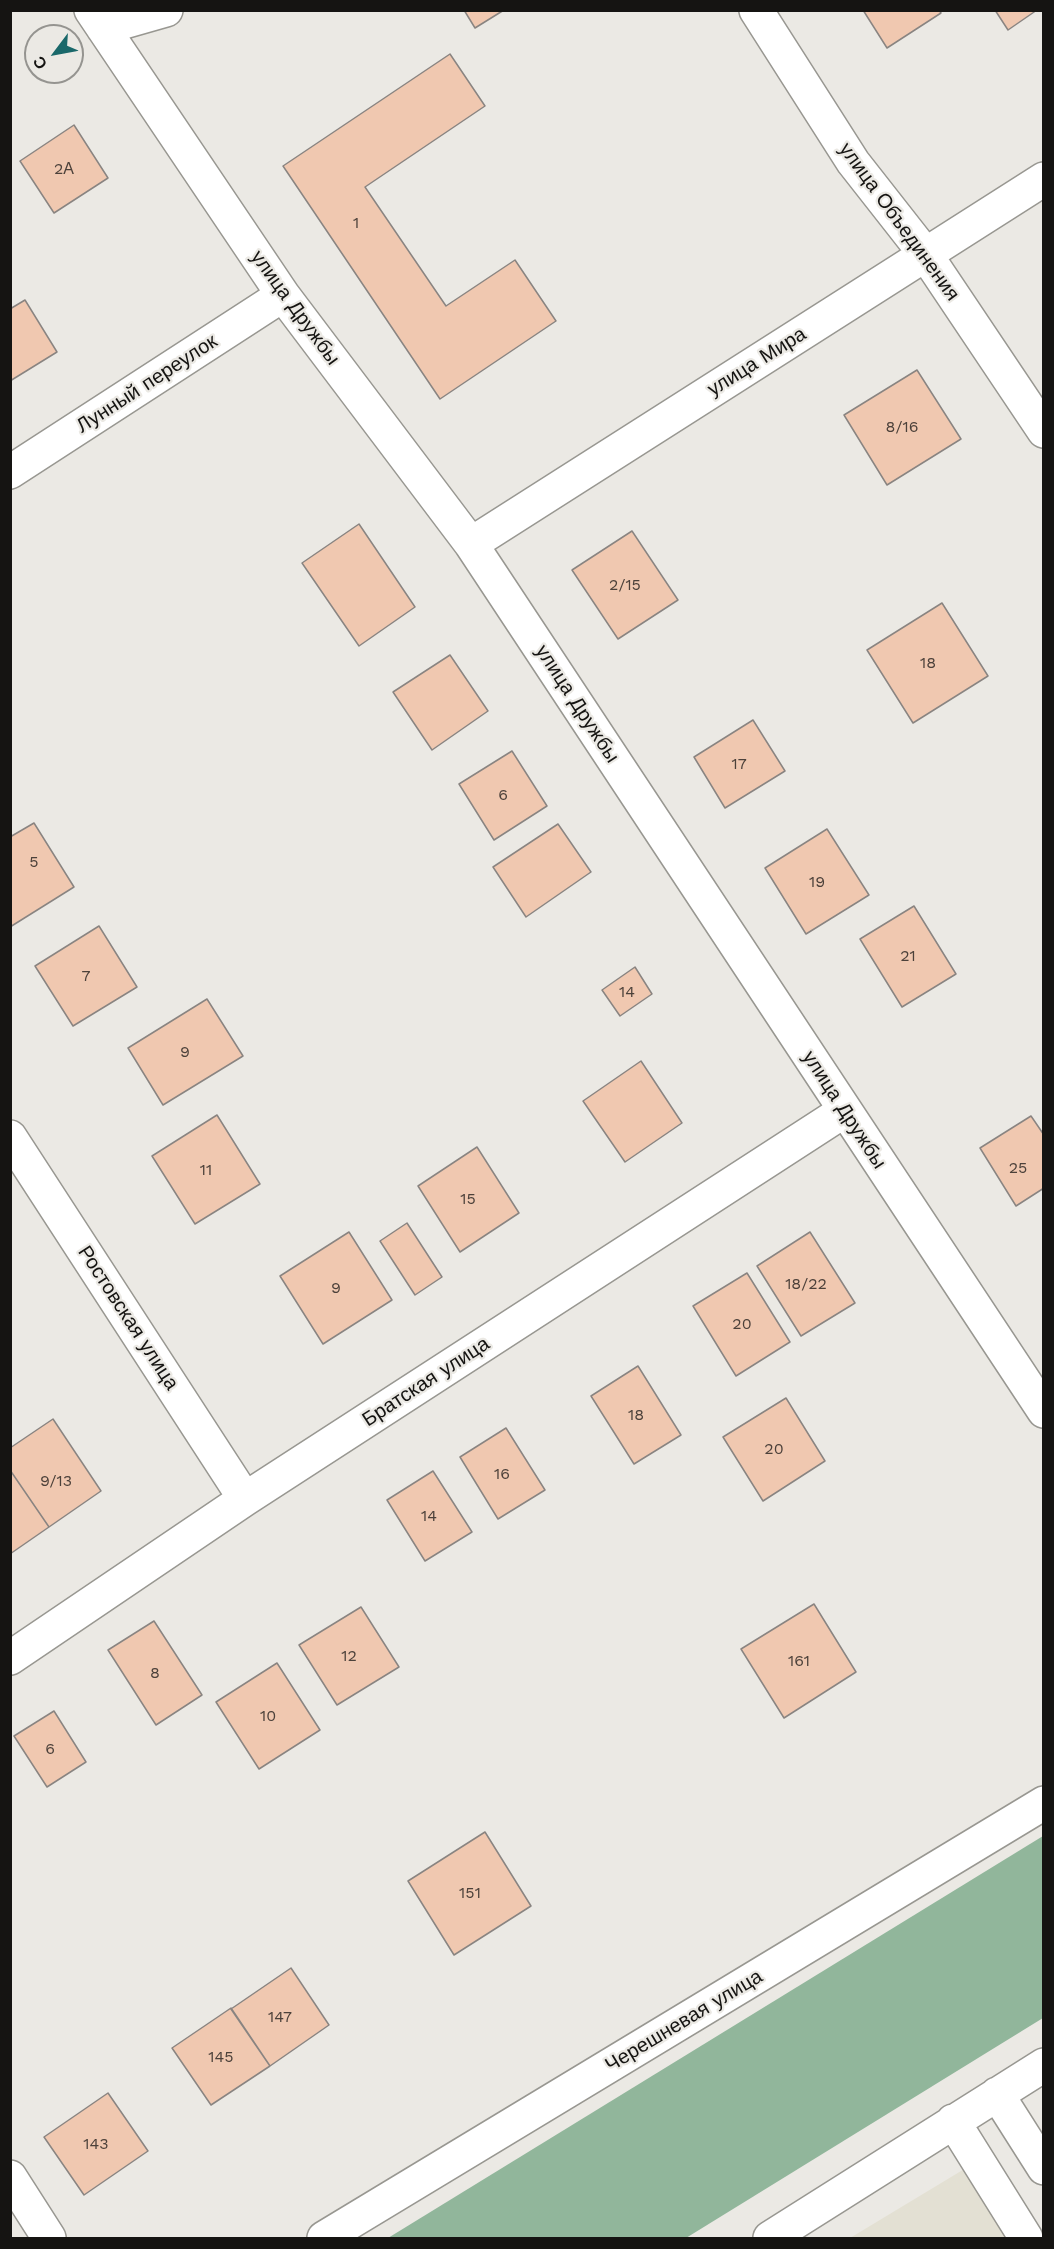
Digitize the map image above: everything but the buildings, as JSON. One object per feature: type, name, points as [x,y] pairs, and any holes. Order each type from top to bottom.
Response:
[{"type":"street","points":[[97,19],[166,10]]},
{"type":"street","name":"улица Объединения","points":[[756,10],[853,162],[926,255],[1044,431]]},
{"type":"street","name":"улица Дружбы","points":[[97,19],[283,295],[471,543],[1044,1411]]},
{"type":"street","name":"улица Мира","points":[[471,543],[1044,179]]},
{"type":"street","name":"Лунный переулок","points":[[10,472],[283,295]]},
{"type":"street","name":"Братская улица","points":[[10,1658],[245,1499],[844,1111]]},
{"type":"street","name":"Ростовская улица","points":[[10,1137],[245,1499]]},
{"type":"street","name":"Черешневая улица","points":[[324,2238],[1044,1803]]},
{"type":"street","points":[[770,2238],[1044,2065]]},
{"type":"street","points":[[997,2094],[1044,2168]]},
{"type":"street","points":[[953,2121],[1026,2238]]},
{"type":"street","points":[[10,2177],[49,2238]]},
{"type":"shaded area","points":[[966,2168],[1009,2238],[850,2238]]},
{"type":"green space","points":[[1043,1836],[1043,2018],[686,2238],[388,2238]]}]
